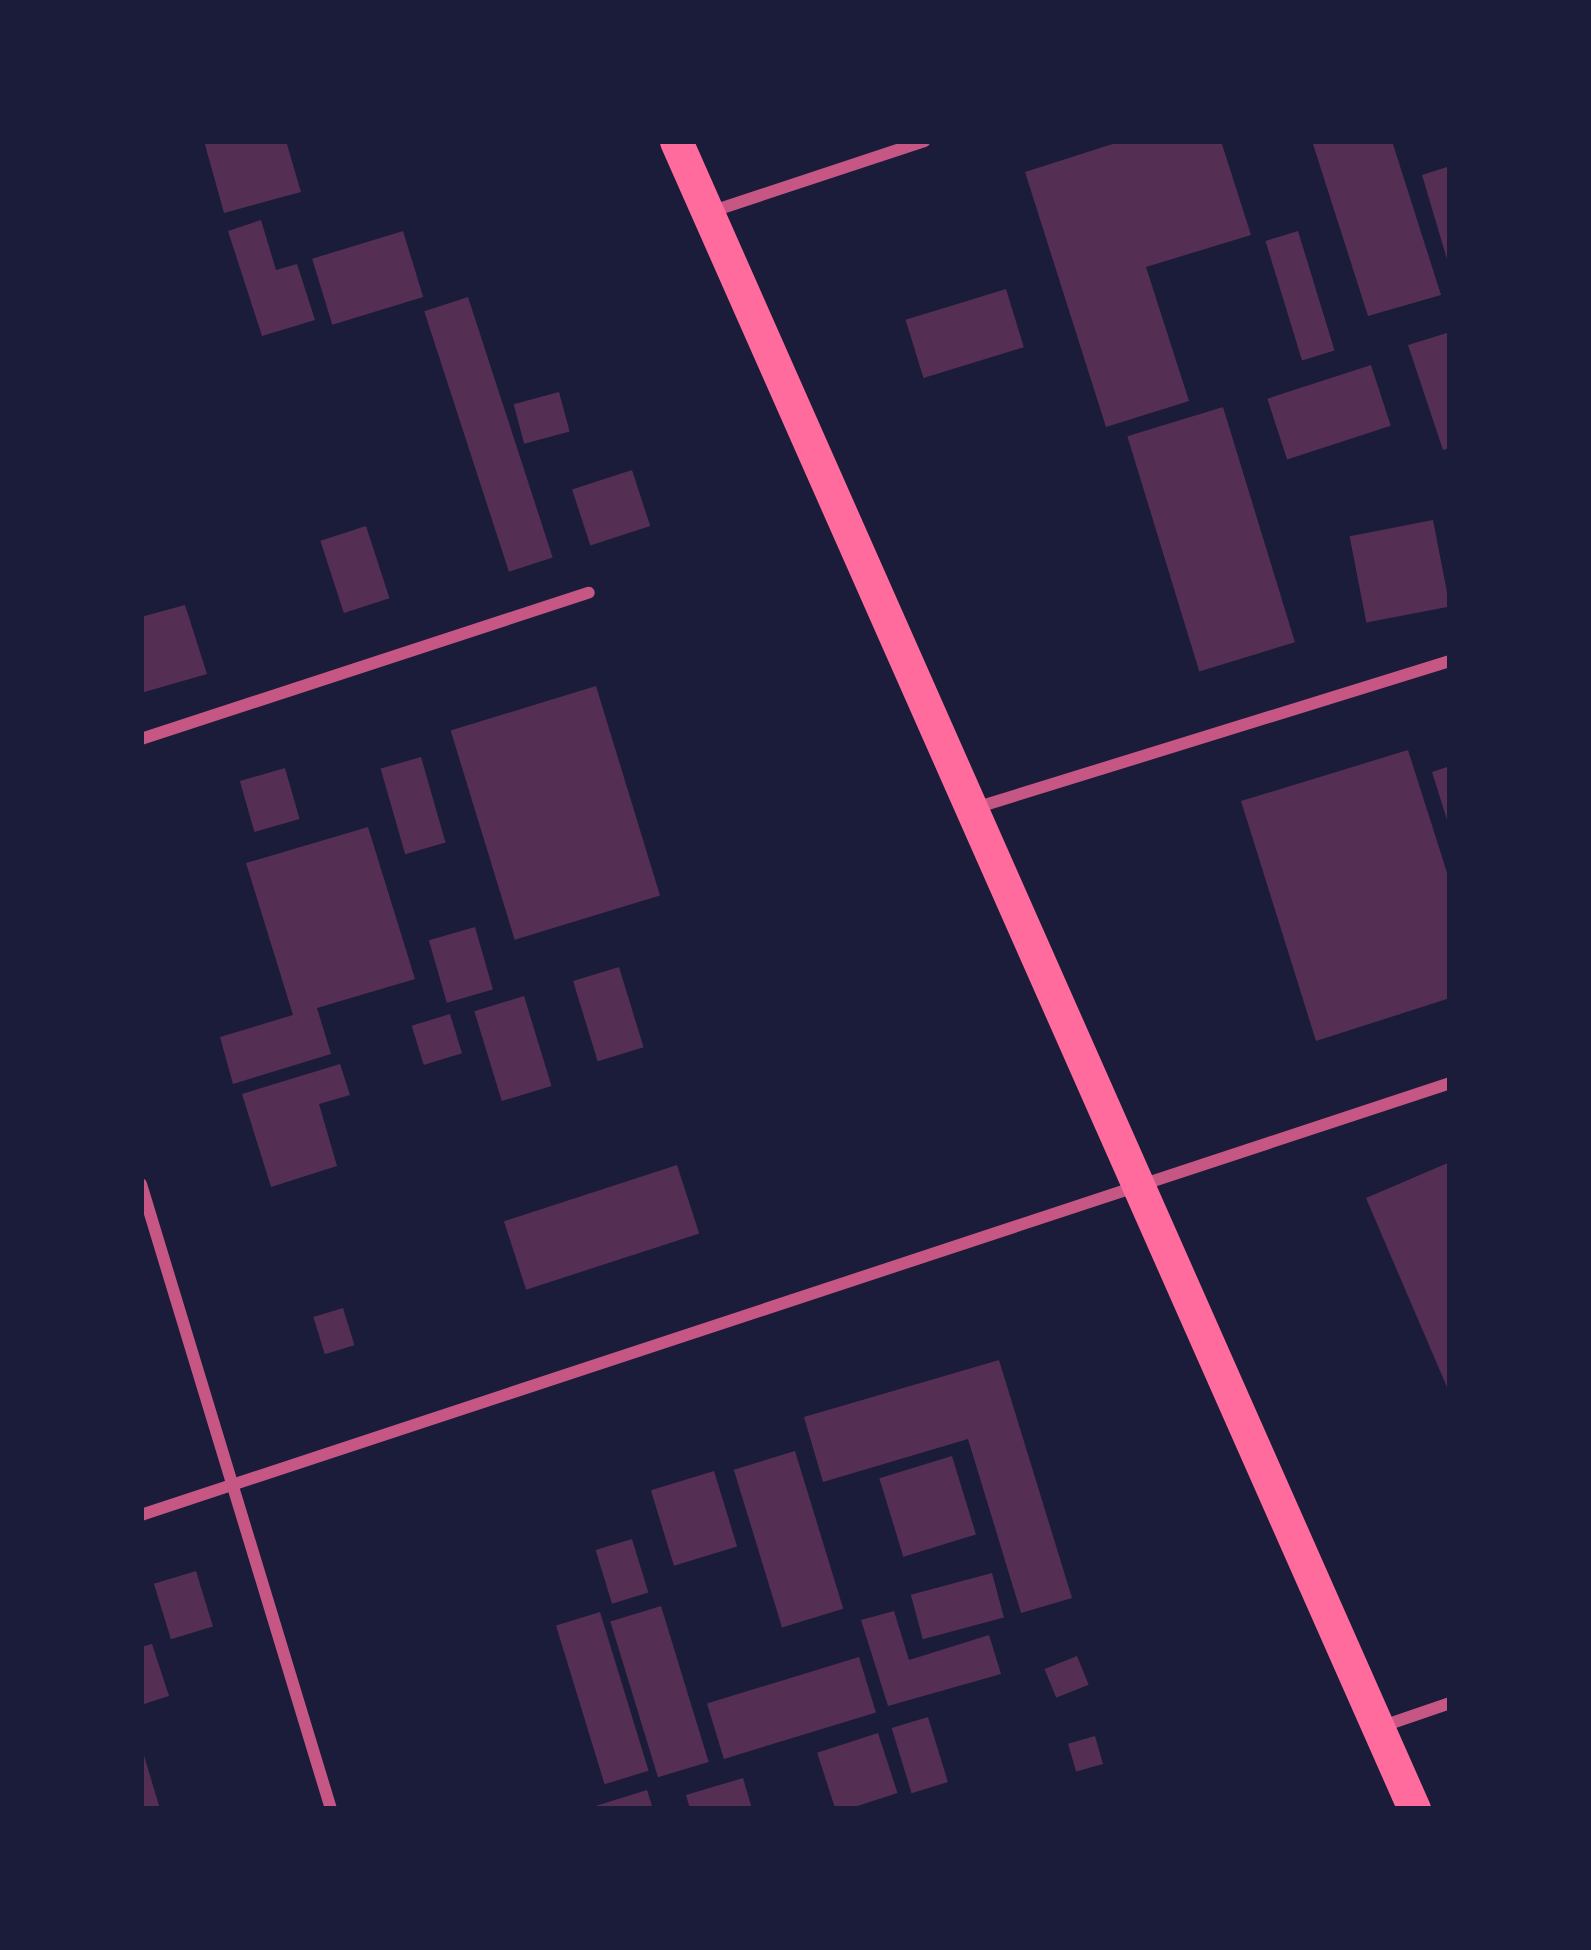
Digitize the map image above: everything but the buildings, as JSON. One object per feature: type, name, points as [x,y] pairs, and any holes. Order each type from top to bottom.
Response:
[{"type":"highway","points":[[676,141],[965,811],[1414,1809]]},
{"type":"street","points":[[704,214],[926,141]]},
{"type":"street","points":[[141,739],[589,593]]},
{"type":"street","points":[[965,811],[1450,661]]},
{"type":"street","points":[[141,1515],[1450,1083]]},
{"type":"street","points":[[141,1184],[331,1809]]},
{"type":"street","points":[[1378,1728],[1450,1703]]}]
